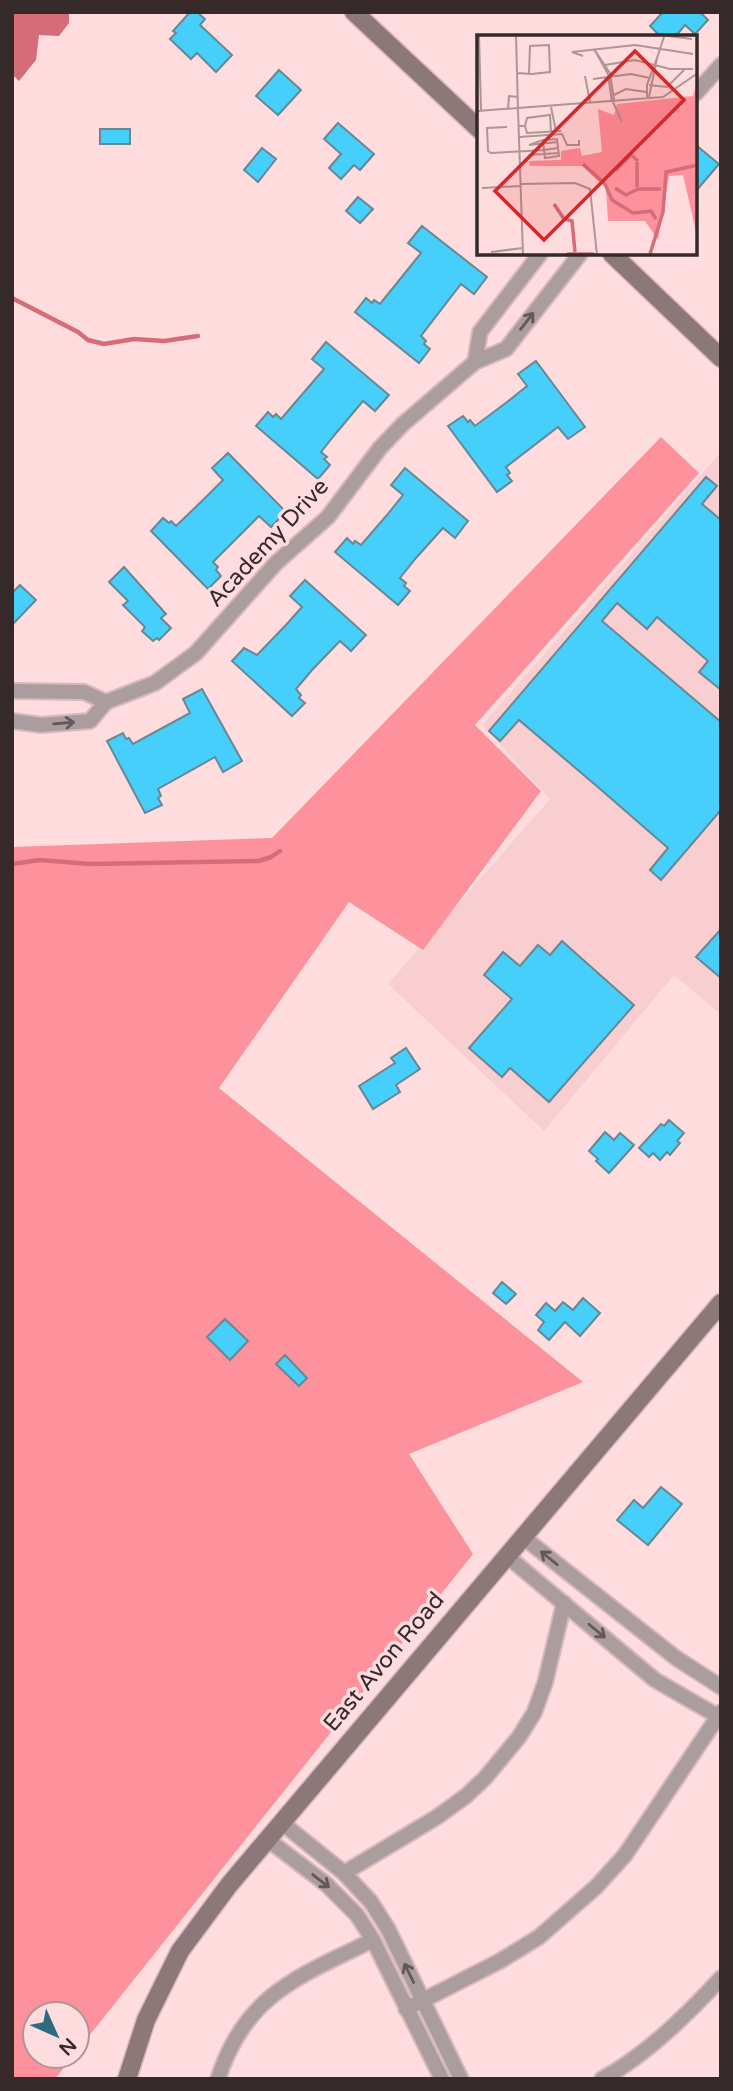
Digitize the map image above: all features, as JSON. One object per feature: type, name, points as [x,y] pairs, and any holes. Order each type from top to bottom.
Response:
[{"type":"main road","points":[[354,12],[477,127]]},
{"type":"main road","points":[[614,256],[721,358]]},
{"type":"main road","name":"East Avon Road","points":[[127,2079],[146,2020],[180,1951],[229,1885],[721,1303]]},
{"type":"street","points":[[698,91],[721,65]]},
{"type":"street","points":[[475,362],[480,332],[538,256]]},
{"type":"street","name":"Academy Drive","points":[[12,720],[41,725],[90,721],[107,702],[155,683],[196,653],[276,564],[328,517],[380,448],[403,424],[475,362],[506,349],[578,256]]},
{"type":"street","points":[[12,691],[84,692],[107,702]]},
{"type":"street","points":[[523,1537],[676,1658],[721,1687]]},
{"type":"street","points":[[406,2009],[500,1961],[539,1937],[596,1887],[625,1855],[720,1715],[655,1679],[507,1556]]},
{"type":"street","points":[[344,1872],[437,1817],[466,1796],[519,1738],[534,1713],[545,1683],[564,1603]]},
{"type":"street","points":[[281,1822],[344,1872],[371,1902],[388,1929],[461,2079]]},
{"type":"street","points":[[267,1839],[342,1899],[357,1915],[373,1940],[442,2079]]},
{"type":"street","points":[[218,2079],[233,2043],[261,2004],[284,1985],[373,1940]]},
{"type":"street","points":[[602,2079],[618,2071],[671,2027],[721,1978]]},
{"type":"shaded area","points":[[12,12],[69,12],[69,23],[59,36],[39,35],[36,60],[19,81],[12,74]]},
{"type":"shaded area","points":[[661,437],[699,473],[475,725],[541,791],[423,950],[349,902],[219,1088],[583,1382],[409,1454],[473,1554],[91,2033],[91,2000],[21,2000],[21,2070],[62,2070],[55,2079],[12,2079],[12,847],[272,838]]},
{"type":"shaded area","points":[[721,452],[721,1014],[674,975],[544,1131],[388,984],[550,799],[482,725]]},
{"type":"building","points":[[190,12],[197,12],[205,19],[200,25],[232,55],[216,72],[197,53],[191,59],[170,39],[176,33],[173,31]]},
{"type":"building","points":[[663,12],[700,12],[708,20],[695,34],[685,25],[677,35],[659,35],[650,26]]},
{"type":"building","points":[[279,70],[301,90],[278,115],[256,96]]},
{"type":"building","points":[[338,123],[374,154],[360,170],[354,165],[341,179],[329,168],[341,154],[324,139]]},
{"type":"building","points":[[100,129],[130,129],[130,144],[100,144]]},
{"type":"building","points":[[698,147],[719,164],[698,189]]},
{"type":"building","points":[[262,148],[276,159],[258,182],[244,170]]},
{"type":"building","points":[[358,197],[373,209],[360,223],[346,211]]},
{"type":"building","points":[[422,226],[487,277],[474,294],[461,284],[421,336],[430,349],[419,363],[355,312],[366,298],[372,303],[374,300],[380,304],[421,253],[408,243]]},
{"type":"building","points":[[326,342],[389,395],[375,411],[363,401],[321,452],[330,465],[318,479],[256,426],[268,412],[281,419],[324,369],[312,359]]},
{"type":"building","points":[[536,361],[585,427],[568,439],[558,427],[506,467],[510,473],[507,475],[512,481],[497,492],[448,426],[463,416],[475,426],[527,386],[518,374]]},
{"type":"building","points":[[228,453],[286,512],[271,527],[259,516],[213,562],[221,576],[208,589],[151,531],[163,518],[176,526],[223,480],[212,468]]},
{"type":"building","points":[[405,468],[468,521],[455,538],[443,528],[416,558],[400,578],[410,591],[398,605],[335,552],[347,538],[353,544],[355,541],[361,545],[387,515],[403,495],[391,485]]},
{"type":"building","points":[[706,477],[717,486],[702,504],[721,520],[721,690],[699,672],[708,661],[657,617],[647,629],[617,603],[602,621],[721,722],[721,810],[661,880],[650,870],[668,848],[599,788],[519,720],[500,741],[489,731]]},
{"type":"building","points":[[124,567],[166,614],[161,618],[171,628],[159,640],[157,638],[153,641],[142,631],[145,627],[123,605],[128,601],[109,582]]},
{"type":"building","points":[[305,580],[366,635],[351,651],[340,641],[312,670],[296,689],[301,695],[299,698],[305,703],[292,716],[232,661],[244,648],[257,655],[285,626],[302,607],[290,596]]},
{"type":"building","points":[[20,585],[36,600],[12,625],[12,593]]},
{"type":"building","points":[[202,689],[242,761],[223,772],[215,757],[158,789],[161,796],[158,798],[162,805],[145,813],[107,741],[123,733],[133,744],[190,713],[183,699]]},
{"type":"building","points":[[721,929],[721,978],[696,957]]},
{"type":"building","points":[[562,941],[634,1005],[549,1102],[510,1068],[502,1077],[469,1048],[512,999],[484,975],[503,952],[520,966],[538,945],[550,955]]},
{"type":"building","points":[[406,1048],[420,1069],[396,1085],[400,1092],[373,1109],[359,1086],[395,1063],[391,1058]]},
{"type":"building","points":[[669,1120],[684,1133],[677,1141],[680,1143],[670,1155],[667,1152],[660,1160],[653,1153],[649,1157],[639,1148],[661,1124],[664,1126]]},
{"type":"building","points":[[605,1132],[614,1140],[620,1133],[634,1145],[609,1173],[589,1151]]},
{"type":"building","points":[[502,1282],[516,1294],[506,1304],[493,1293]]},
{"type":"building","points":[[583,1298],[600,1313],[580,1336],[565,1322],[549,1340],[538,1330],[544,1322],[536,1315],[546,1303],[555,1311],[563,1302],[573,1310]]},
{"type":"building","points":[[225,1319],[248,1341],[230,1360],[207,1337]]},
{"type":"building","points":[[285,1355],[307,1378],[299,1386],[276,1364]]},
{"type":"building","points":[[661,1487],[682,1504],[648,1545],[617,1520],[634,1500],[643,1508]]},
{"type":"waterway","points":[[12,298],[78,332],[88,340],[104,344],[134,339],[164,341],[198,336]]},
{"type":"waterway","points":[[12,864],[40,860],[90,864],[259,861],[280,851]]}]
